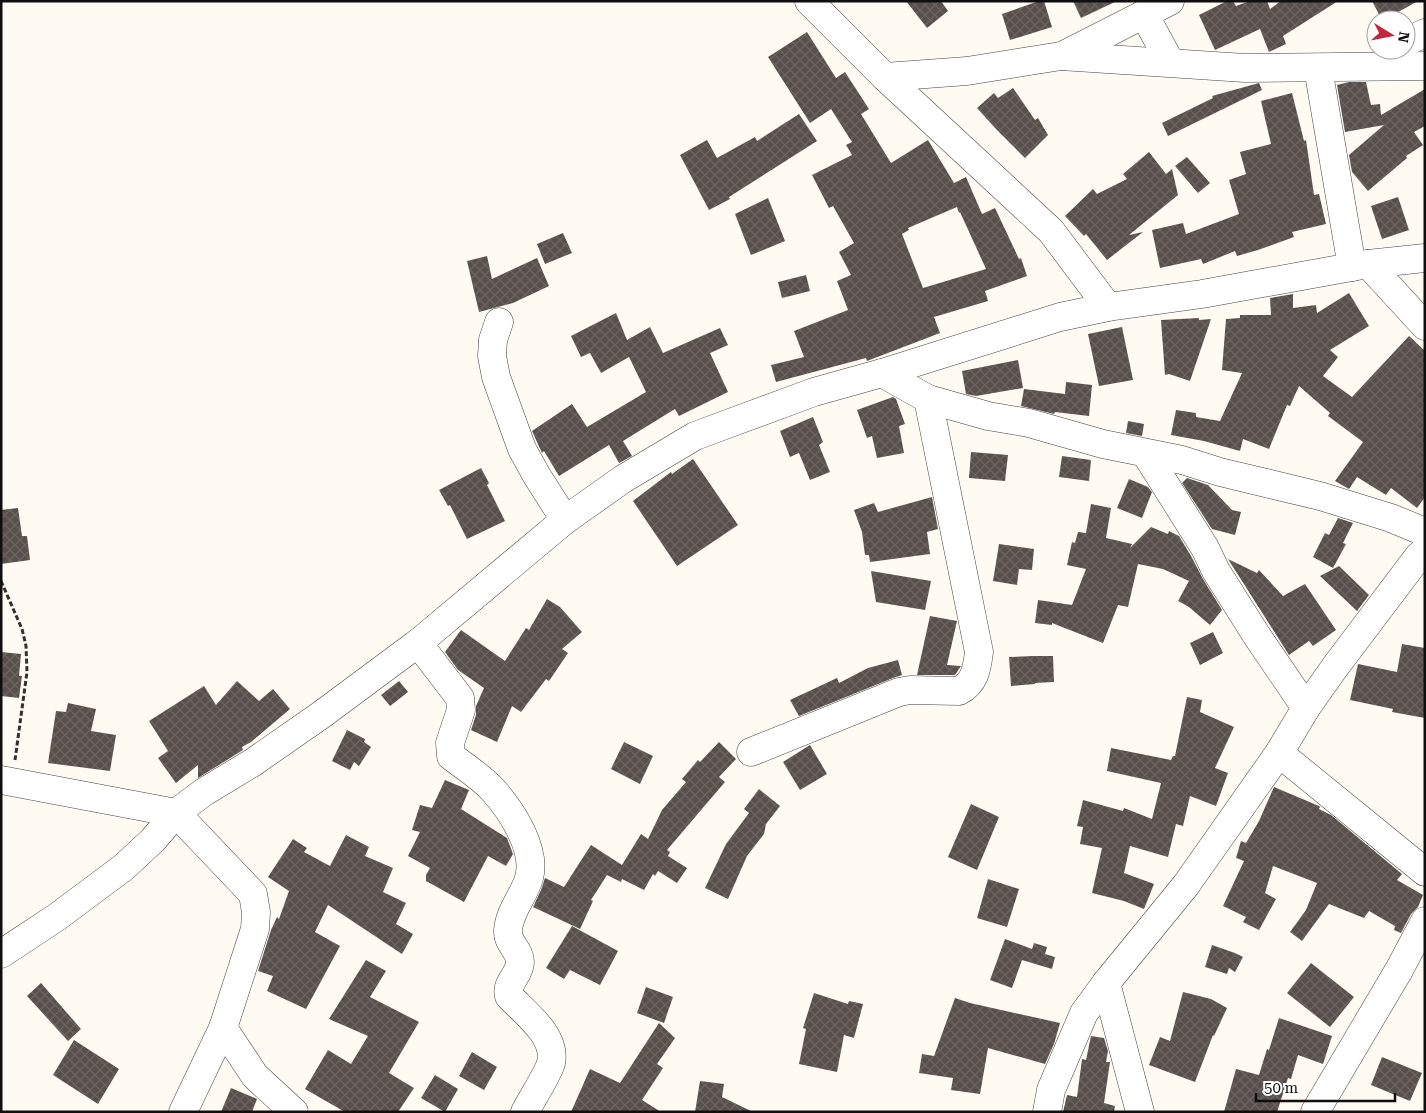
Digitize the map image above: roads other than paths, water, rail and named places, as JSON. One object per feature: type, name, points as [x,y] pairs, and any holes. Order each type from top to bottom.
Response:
[{"type":"street","points":[[809,1],[885,77],[1051,231],[1108,307]]},
{"type":"street","points":[[1061,56],[1170,1]]},
{"type":"street","points":[[1144,14],[1170,62]]},
{"type":"street","points":[[885,77],[968,70],[1061,56],[1245,68],[1425,66]]},
{"type":"street","points":[[1354,67],[1368,60]]},
{"type":"street","points":[[1318,68],[1360,265],[1425,326]]},
{"type":"street","points":[[1,954],[124,867],[153,840],[176,813],[204,792],[252,763],[418,643],[565,520],[623,479],[696,436],[814,392],[882,373],[1060,317],[1108,307],[1202,294],[1360,265],[1425,258]]},
{"type":"street","points":[[498,322],[493,340],[492,356],[496,377],[522,449],[565,520]]},
{"type":"street","points":[[882,373],[928,399],[988,416],[1028,423],[1074,437],[1146,454],[1182,460],[1220,472],[1320,496],[1391,518],[1425,532]]},
{"type":"street","points":[[751,752],[899,692],[910,690],[959,691],[966,688],[972,681],[976,671],[979,652],[928,399]]},
{"type":"street","points":[[1146,454],[1206,548],[1216,571],[1306,708]]},
{"type":"street","points":[[1047,1112],[1051,1090],[1084,1013],[1186,885],[1279,754],[1306,708],[1366,624],[1418,557],[1425,551]]},
{"type":"street","points":[[418,643],[460,698],[461,710],[450,743],[451,756],[492,788],[507,807],[525,839],[528,853],[529,877],[510,919],[508,930],[508,940],[519,956],[520,962],[508,992],[509,996],[544,1033],[551,1054],[551,1064],[525,1112]]},
{"type":"street","points":[[1279,754],[1425,872]]},
{"type":"street","points":[[7,781],[176,813],[253,894],[256,912],[255,928],[223,1028],[183,1112]]},
{"type":"street","points":[[1315,1112],[1399,970],[1425,921]]},
{"type":"street","points":[[1106,983],[1140,1112]]},
{"type":"street","points":[[223,1028],[255,1076],[294,1112]]}]
